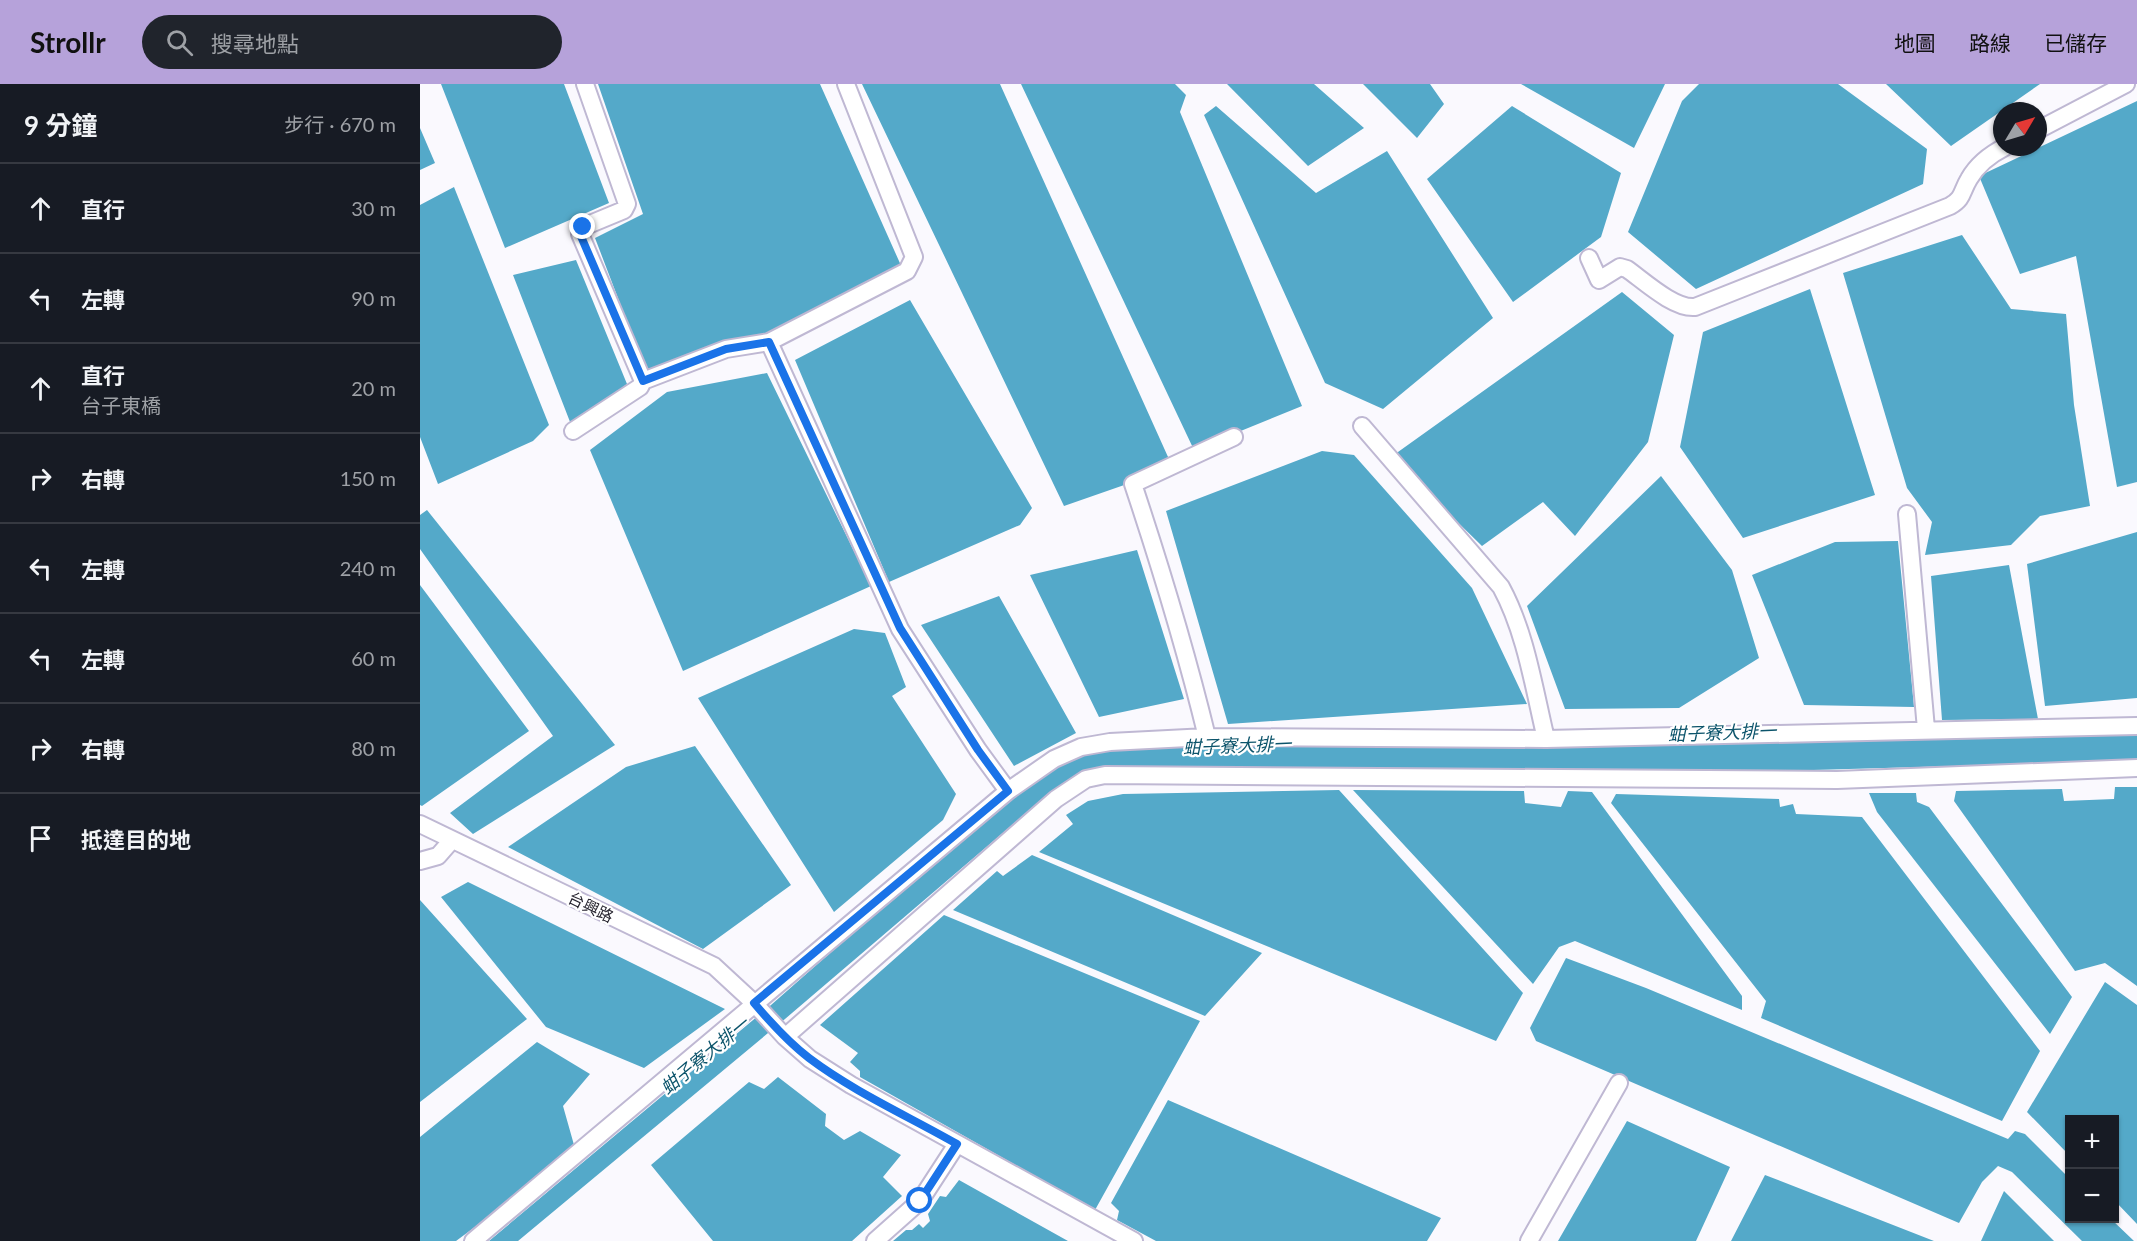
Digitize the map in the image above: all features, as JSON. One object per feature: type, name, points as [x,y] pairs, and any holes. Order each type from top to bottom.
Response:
[{"type":"street","points":[[585,84],[627,204],[624,210],[583,227],[580,234],[643,381]]},
{"type":"street","points":[[573,431],[640,387],[643,381],[726,349],[769,342],[907,271],[914,257],[846,84]]},
{"type":"street","points":[[2047,125],[2126,84]]},
{"type":"street","points":[[1589,258],[1599,280],[1620,267],[1628,269],[1674,302],[1687,308],[1695,307],[1950,206],[1958,201],[1968,180],[1981,164],[1993,156]]},
{"type":"street","points":[[769,342],[900,628],[978,750],[1008,791]]},
{"type":"street","points":[[1362,426],[1501,587],[1518,627],[1546,739]]},
{"type":"street","points":[[1207,737],[1186,650],[1164,576],[1132,484],[1234,437]]},
{"type":"street","points":[[1907,514],[1926,729]]},
{"type":"street","points":[[473,1241],[1008,791],[1054,759],[1081,747],[1110,742],[1207,737],[1546,739],[2137,726]]},
{"type":"street","points":[[784,1037],[1056,799],[1086,779],[1105,775],[1838,780],[2137,768]]},
{"type":"street","name":"台興路","points":[[420,824],[714,966],[754,1003],[784,1037],[810,1059],[851,1085],[1134,1241]]},
{"type":"street","points":[[420,861],[438,855],[452,840]]},
{"type":"street","points":[[1529,1241],[1619,1083]]},
{"type":"street","points":[[875,1241],[920,1201],[957,1144]]},
{"type":"water","points":[[441,84],[564,84],[609,203],[505,248]]},
{"type":"water","points":[[598,84],[820,84],[903,270],[770,336],[650,382],[595,238],[643,214]]},
{"type":"water","points":[[862,84],[1000,84],[1173,468],[1064,506]]},
{"type":"water","points":[[1021,84],[1175,84],[1186,95],[1180,112],[1302,406],[1194,450]]},
{"type":"water","points":[[1227,84],[1314,84],[1364,128],[1308,166]]},
{"type":"water","points":[[1363,84],[1430,84],[1444,104],[1417,138]]},
{"type":"water","points":[[1521,84],[1665,84],[1634,148]]},
{"type":"water","points":[[1699,84],[1838,84],[1927,149],[1923,184],[1696,289],[1628,232],[1682,101]]},
{"type":"water","points":[[1886,84],[2040,84],[2014,102],[1993,102],[1993,117],[1951,146]]},
{"type":"water","points":[[2137,101],[2137,482],[2117,487],[2076,256],[2020,274],[1979,176],[2021,156],[2047,156],[2047,144]]},
{"type":"water","points":[[1216,106],[1316,193],[1387,151],[1493,318],[1383,409],[1325,383],[1204,115]]},
{"type":"water","points":[[1512,106],[1621,173],[1601,237],[1513,302],[1427,179]]},
{"type":"water","points":[[420,128],[435,163],[420,170]]},
{"type":"water","points":[[454,187],[549,425],[533,441],[438,484],[420,437],[420,205]]},
{"type":"water","points":[[1962,235],[2011,309],[2066,314],[2074,405],[2090,506],[2040,516],[2011,545],[1925,555],[1932,522],[1907,488],[1843,273]]},
{"type":"water","points":[[576,260],[627,384],[572,427],[513,275]]},
{"type":"water","points":[[1810,289],[1875,495],[1743,538],[1680,447],[1703,332]]},
{"type":"water","points":[[1622,292],[1674,335],[1648,442],[1575,536],[1543,502],[1482,546],[1391,457]]},
{"type":"water","points":[[910,300],[1032,508],[1020,525],[889,582],[795,360]]},
{"type":"water","points":[[767,373],[871,586],[683,671],[590,450],[667,392]]},
{"type":"water","points":[[1322,451],[1354,455],[1472,588],[1527,704],[1228,724],[1166,511]]},
{"type":"water","points":[[1661,476],[1732,570],[1759,658],[1679,708],[1565,709],[1527,606]]},
{"type":"water","points":[[427,510],[615,745],[473,834],[450,813],[553,736],[420,549],[420,515]]},
{"type":"water","points":[[2137,532],[2137,698],[2045,706],[2027,564]]},
{"type":"water","points":[[1898,541],[1914,707],[1804,705],[1752,575],[1835,542]]},
{"type":"water","points":[[1137,550],[1184,699],[1099,717],[1030,575]]},
{"type":"water","points":[[2009,565],[2038,719],[1942,720],[1931,576]]},
{"type":"water","points":[[420,585],[529,731],[422,806],[420,805]]},
{"type":"water","points":[[999,596],[1076,733],[1014,766],[921,625]]},
{"type":"water","points":[[854,629],[885,633],[906,687],[892,696],[956,794],[943,820],[834,912],[698,698]]},
{"type":"water","name":"蚶子寮大排一","points":[[2137,728],[2137,761],[1777,771],[1097,770],[1032,808],[785,1019],[518,1241],[489,1241],[771,1005],[1022,784],[1063,756],[1105,745]]},
{"type":"water","points":[[695,746],[791,885],[703,949],[508,847],[626,767]]},
{"type":"water","points":[[2115,787],[2137,787],[2137,986],[2105,963],[2075,971],[1954,801],[1956,791],[2062,789],[2064,801],[2114,799]]},
{"type":"water","points":[[1339,790],[1523,993],[1496,1041],[1039,852],[1073,824],[1066,815],[1088,801],[1123,794]]},
{"type":"water","points":[[1353,790],[1524,791],[1525,803],[1561,807],[1568,791],[1592,792],[1742,996],[1742,1010],[1575,941],[1559,947],[1533,984]]},
{"type":"water","points":[[1869,793],[1916,793],[1917,802],[1929,807],[2072,997],[2050,1034],[1877,812]]},
{"type":"water","points":[[1616,794],[1779,799],[1780,807],[1793,804],[1796,814],[1862,817],[2040,1051],[2002,1121],[1761,1018],[1766,1001],[1611,803]]},
{"type":"water","points":[[1032,855],[1262,953],[1205,1016],[953,910],[997,871],[1003,876]]},
{"type":"water","points":[[468,882],[725,1009],[644,1068],[546,1027],[441,897]]},
{"type":"water","points":[[420,900],[527,1019],[420,1102]]},
{"type":"water","points":[[944,915],[1200,1021],[1095,1210],[860,1077],[860,1071],[850,1062],[858,1053],[820,1025]]},
{"type":"water","points":[[1566,958],[1646,988],[2008,1139],[2015,1131],[2025,1134],[2065,1174],[2065,1223],[2115,1223],[2134,1241],[2082,1241],[2012,1172],[1998,1166],[1982,1182],[1959,1223],[1536,1041],[1530,1028]]},
{"type":"water","points":[[2105,982],[2137,1005],[2137,1224],[2119,1205],[2119,1115],[2065,1115],[2065,1151],[2027,1112]]},
{"type":"water","points":[[537,1042],[590,1074],[563,1106],[576,1152],[456,1241],[420,1241],[420,1137]]},
{"type":"water","points":[[778,1077],[826,1114],[825,1126],[844,1140],[860,1131],[901,1155],[883,1177],[902,1196],[852,1241],[713,1241],[651,1165],[749,1082],[764,1089]]},
{"type":"water","points":[[1168,1100],[1441,1218],[1427,1241],[1156,1241],[1117,1220],[1119,1211],[1111,1203]]},
{"type":"water","points":[[1627,1121],[1730,1167],[1696,1241],[1558,1241]]},
{"type":"water","points":[[1765,1175],[1934,1241],[1731,1241]]},
{"type":"water","points":[[959,1180],[1068,1241],[893,1241],[906,1230],[912,1230],[919,1224],[923,1228],[930,1221],[928,1214],[940,1196],[946,1197]]},
{"type":"water","points":[[2004,1191],[2054,1241],[1981,1241]]},
{"type":"route","points":[[583,227],[580,234],[643,381],[726,349],[769,342],[900,628],[978,750],[1008,791],[754,1003],[784,1037],[810,1059],[851,1085],[957,1144],[920,1201]]}]
